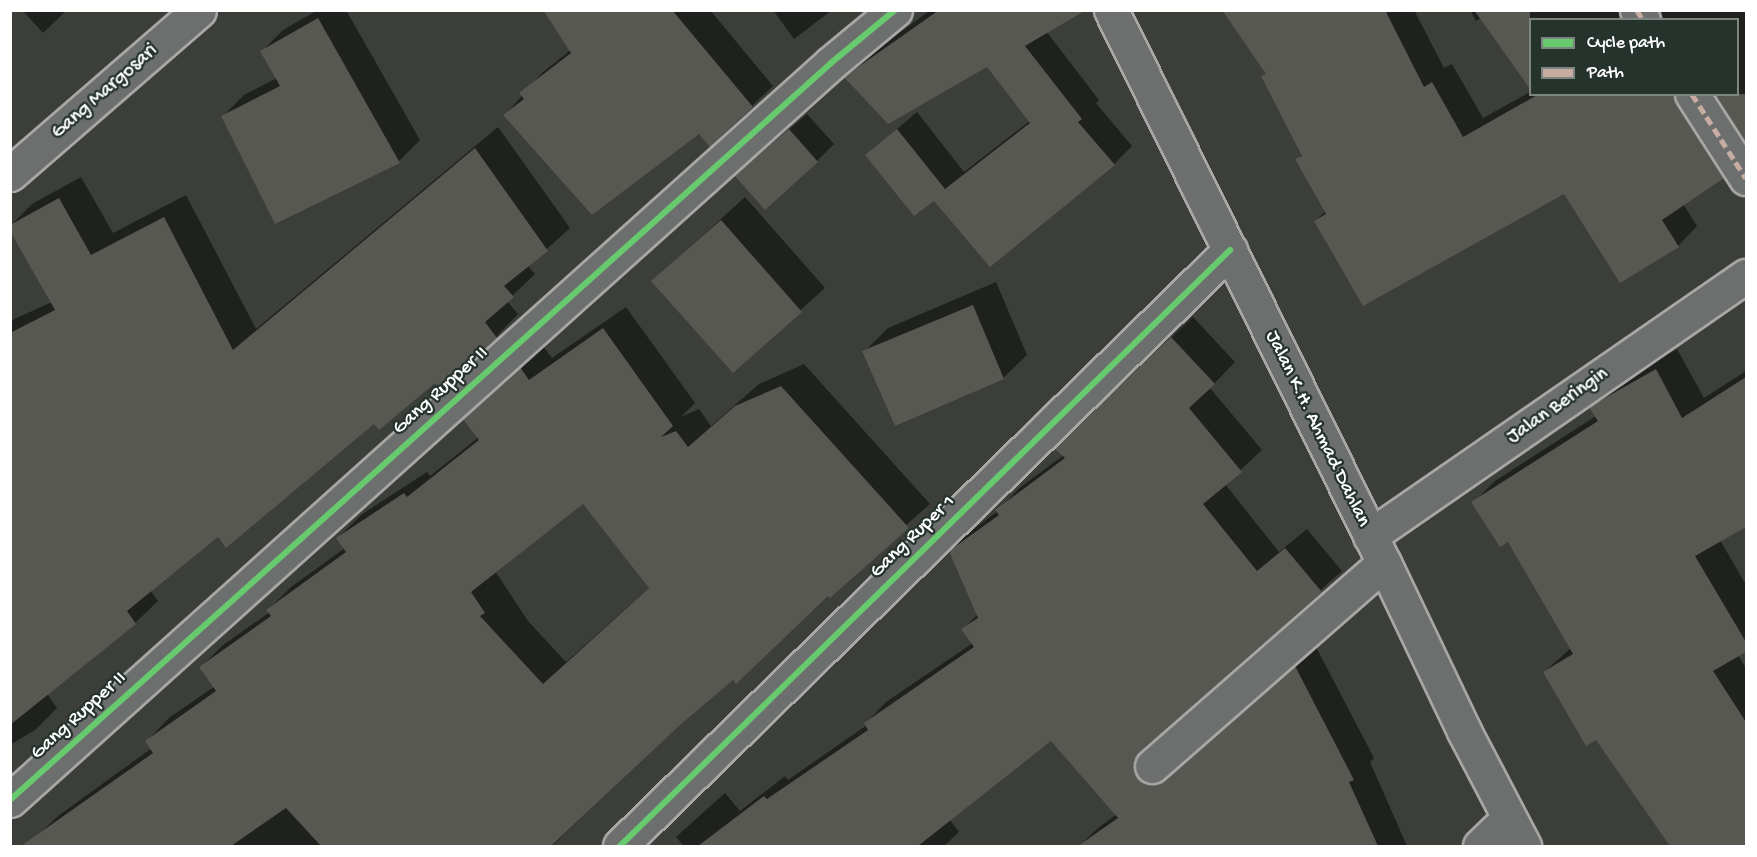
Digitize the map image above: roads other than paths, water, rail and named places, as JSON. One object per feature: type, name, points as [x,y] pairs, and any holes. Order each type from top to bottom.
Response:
[{"type":"street","name":"Gang Margosari","points":[[10,174],[199,10]]},
{"type":"street","name":"Gang Rupper II","points":[[10,800],[822,71],[895,10]]},
{"type":"street","name":"Jalan K.H. Ahmad Dahlan","points":[[1111,10],[1516,833]]},
{"type":"street","points":[[1693,96],[1746,178]]},
{"type":"street","name":"Gang Ruper 1","points":[[620,846],[1230,250]]},
{"type":"street","name":"Jalan Beringin","points":[[1152,766],[1377,549],[1746,276]]},
{"type":"street","points":[[1480,846],[1516,833]]}]
